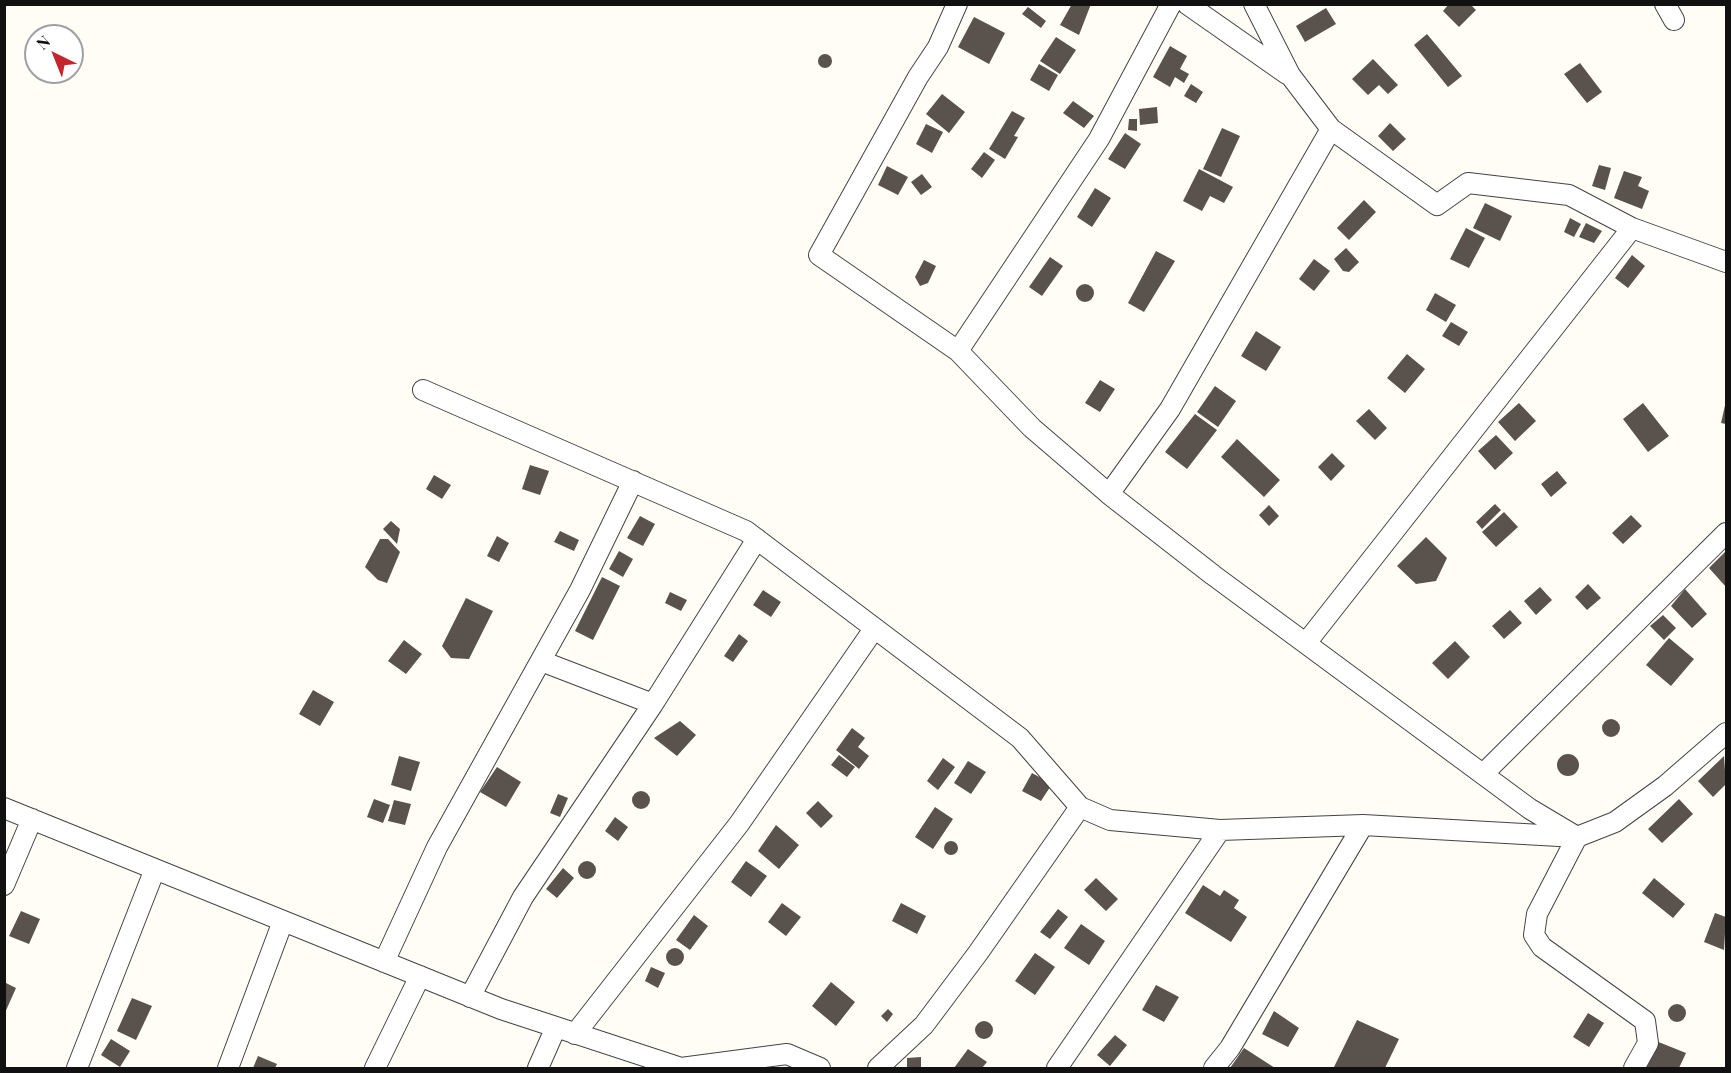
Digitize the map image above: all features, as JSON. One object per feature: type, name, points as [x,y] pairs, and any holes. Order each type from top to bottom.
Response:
[{"type":"street","points":[[957,4],[938,47],[918,77],[819,255],[958,351],[1032,429],[1109,494],[1213,575],[1530,809],[1577,837]]},
{"type":"street","points":[[958,351],[1099,139],[1171,4]]},
{"type":"street","points":[[1187,4],[1290,75]]},
{"type":"street","points":[[1254,4],[1290,75],[1331,129],[1437,205],[1468,183],[1569,195],[1632,228],[1726,262]]},
{"type":"street","points":[[1109,494],[1170,409],[1331,129]]},
{"type":"street","points":[[1306,643],[1632,228]]},
{"type":"street","points":[[423,390],[746,531],[1020,738],[1080,807],[1110,820],[1220,830],[1363,825],[1577,837],[1615,822],[1665,786],[1726,733]]},
{"type":"street","points":[[384,962],[437,847],[580,590],[633,482]]},
{"type":"street","points":[[1484,774],[1726,533]]},
{"type":"street","points":[[470,997],[523,897],[653,705],[757,539]]},
{"type":"street","points":[[575,1034],[738,824],[874,629]]},
{"type":"street","points":[[541,660],[653,705]]},
{"type":"street","points":[[878,1068],[924,1025],[978,953],[1080,807]]},
{"type":"street","points":[[4,808],[470,997],[681,1068],[786,1061],[820,1068]]},
{"type":"street","points":[[4,885],[32,819]]},
{"type":"street","points":[[1214,1068],[1230,1048],[1363,825]]},
{"type":"street","points":[[1057,1068],[1220,830]]},
{"type":"street","points":[[1577,837],[1537,914],[1534,935],[1542,946],[1644,1021],[1648,1042],[1634,1068]]},
{"type":"street","points":[[77,1068],[155,869]]},
{"type":"street","points":[[228,1068],[283,921]]},
{"type":"street","points":[[375,1068],[420,976]]},
{"type":"street","points":[[538,1068],[556,1027]]},
{"type":"building","points":[[1072,4],[1091,4],[1079,35],[1060,25]]},
{"type":"building","points":[[1449,4],[1470,4],[1476,10],[1459,27],[1443,11]]},
{"type":"building","points":[[1028,7],[1046,21],[1041,28],[1022,14]]},
{"type":"building","points":[[1326,8],[1336,24],[1305,42],[1296,26]]},
{"type":"building","points":[[974,17],[1005,33],[989,64],[958,47]]},
{"type":"building","points":[[1427,34],[1462,76],[1448,87],[1414,45]]},
{"type":"building","points":[[1056,37],[1076,50],[1060,74],[1040,61]]},
{"type":"building","points":[[1170,46],[1187,56],[1180,69],[1189,74],[1184,83],[1175,77],[1170,87],[1153,77]]},
{"type":"building","points":[[825,54],[830,56],[832,61],[830,66],[825,68],[820,66],[818,61],[820,56]]},
{"type":"building","points":[[1373,59],[1398,85],[1388,94],[1379,85],[1368,95],[1352,79]]},
{"type":"building","points":[[1580,63],[1602,92],[1587,103],[1564,74]]},
{"type":"building","points":[[1039,64],[1058,75],[1049,91],[1030,80]]},
{"type":"building","points":[[1191,84],[1203,92],[1196,103],[1184,96]]},
{"type":"building","points":[[942,94],[965,112],[949,133],[926,114]]},
{"type":"building","points":[[1073,101],[1094,116],[1084,128],[1063,113]]},
{"type":"building","points":[[1157,107],[1158,123],[1140,125],[1139,109]]},
{"type":"building","points":[[1012,111],[1025,118],[1014,136],[1018,137],[1005,159],[989,149]]},
{"type":"building","points":[[1129,119],[1137,119],[1137,131],[1128,130]]},
{"type":"building","points":[[1390,123],[1406,139],[1393,151],[1378,136]]},
{"type":"building","points":[[926,124],[943,132],[932,153],[916,144]]},
{"type":"building","points":[[1222,128],[1240,136],[1221,177],[1203,169]]},
{"type":"building","points":[[1125,133],[1141,144],[1125,169],[1108,159]]},
{"type":"building","points":[[984,152],[995,160],[982,178],[971,169]]},
{"type":"building","points":[[1599,165],[1611,168],[1605,190],[1592,186]]},
{"type":"building","points":[[887,166],[908,177],[898,195],[878,185]]},
{"type":"building","points":[[1199,169],[1233,187],[1224,203],[1210,196],[1202,211],[1183,201]]},
{"type":"building","points":[[1624,171],[1642,177],[1638,186],[1649,191],[1642,209],[1614,198]]},
{"type":"building","points":[[922,174],[932,187],[921,195],[911,182]]},
{"type":"building","points":[[1095,188],[1111,198],[1092,227],[1077,217]]},
{"type":"building","points":[[1364,200],[1376,212],[1349,240],[1337,228]]},
{"type":"building","points":[[1485,203],[1512,216],[1500,241],[1473,228]]},
{"type":"building","points":[[1570,218],[1581,224],[1574,237],[1564,232]]},
{"type":"building","points":[[1586,223],[1602,231],[1594,243],[1579,237]]},
{"type":"building","points":[[1466,228],[1485,238],[1469,268],[1450,259]]},
{"type":"building","points":[[1346,248],[1359,262],[1349,272],[1343,271],[1334,259]]},
{"type":"building","points":[[1156,251],[1175,261],[1144,312],[1128,303]]},
{"type":"building","points":[[1632,255],[1645,266],[1628,288],[1615,278]]},
{"type":"building","points":[[1050,257],[1063,266],[1042,296],[1029,287]]},
{"type":"building","points":[[1314,259],[1330,271],[1314,291],[1299,279]]},
{"type":"building","points":[[924,260],[936,266],[928,283],[920,286],[915,277]]},
{"type":"building","points":[[1085,284],[1091,287],[1094,293],[1091,299],[1085,302],[1079,299],[1076,293],[1079,287]]},
{"type":"building","points":[[1435,293],[1456,305],[1446,322],[1426,310]]},
{"type":"building","points":[[1451,322],[1468,332],[1459,346],[1442,336]]},
{"type":"building","points":[[1256,331],[1281,347],[1266,371],[1241,356]]},
{"type":"building","points":[[1407,354],[1425,369],[1405,393],[1387,378]]},
{"type":"building","points":[[1100,380],[1115,389],[1100,412],[1085,403]]},
{"type":"building","points":[[1215,386],[1236,401],[1218,427],[1197,412]]},
{"type":"building","points":[[1726,401],[1726,424],[1721,423]]},
{"type":"building","points":[[1519,403],[1536,421],[1515,441],[1498,422]]},
{"type":"building","points":[[1643,403],[1669,436],[1648,452],[1623,419]]},
{"type":"building","points":[[1369,409],[1387,428],[1375,440],[1356,421]]},
{"type":"building","points":[[1195,414],[1217,430],[1187,469],[1165,452]]},
{"type":"building","points":[[1496,435],[1513,453],[1495,470],[1478,451]]},
{"type":"building","points":[[1237,439],[1280,480],[1264,497],[1221,457]]},
{"type":"building","points":[[1332,453],[1345,466],[1331,481],[1318,467]]},
{"type":"building","points":[[530,465],[549,471],[540,495],[522,489]]},
{"type":"building","points":[[1557,471],[1567,483],[1551,497],[1541,484]]},
{"type":"building","points":[[434,475],[451,485],[442,499],[426,489]]},
{"type":"building","points":[[1495,504],[1501,510],[1482,529],[1476,522]]},
{"type":"building","points":[[1269,505],[1279,516],[1269,526],[1259,515]]},
{"type":"building","points":[[1504,512],[1518,527],[1496,547],[1482,532]]},
{"type":"building","points":[[1631,515],[1642,526],[1623,544],[1612,533]]},
{"type":"building","points":[[640,516],[655,524],[643,546],[627,538]]},
{"type":"building","points":[[391,521],[400,529],[397,544],[383,529]]},
{"type":"building","points":[[560,531],[579,540],[574,551],[554,542]]},
{"type":"building","points":[[497,536],[509,543],[499,562],[487,556]]},
{"type":"building","points":[[1426,537],[1447,558],[1436,581],[1416,584],[1397,566]]},
{"type":"building","points":[[380,539],[388,539],[400,552],[387,583],[378,580],[365,567]]},
{"type":"building","points":[[619,551],[633,559],[623,577],[609,569]]},
{"type":"building","points":[[1726,551],[1726,587],[1709,568]]},
{"type":"building","points":[[602,577],[620,586],[593,640],[575,631]]},
{"type":"building","points":[[1588,584],[1601,598],[1587,610],[1575,597]]},
{"type":"building","points":[[1540,587],[1552,600],[1536,615],[1524,601]]},
{"type":"building","points":[[1685,589],[1707,614],[1692,628],[1671,606]]},
{"type":"building","points":[[763,590],[781,602],[771,617],[753,605]]},
{"type":"building","points":[[670,592],[687,600],[681,611],[665,603]]},
{"type":"building","points":[[466,598],[493,611],[469,659],[451,658],[442,646]]},
{"type":"building","points":[[1510,610],[1522,623],[1504,639],[1492,626]]},
{"type":"building","points":[[1663,615],[1676,628],[1664,640],[1650,626]]},
{"type":"building","points":[[739,634],[748,641],[733,662],[724,656]]},
{"type":"building","points":[[1669,638],[1694,659],[1671,686],[1646,665]]},
{"type":"building","points":[[404,640],[422,654],[406,674],[388,661]]},
{"type":"building","points":[[1455,641],[1470,657],[1448,679],[1432,663]]},
{"type":"building","points":[[313,690],[334,702],[320,726],[299,714]]},
{"type":"building","points":[[1607,719],[1615,719],[1620,724],[1618,735],[1607,737],[1602,732],[1602,724]]},
{"type":"building","points":[[680,721],[696,735],[677,756],[654,738]]},
{"type":"building","points":[[852,728],[865,738],[858,747],[869,756],[859,769],[836,750]]},
{"type":"building","points":[[1568,754],[1576,757],[1579,765],[1576,773],[1568,776],[1560,773],[1557,765],[1560,757]]},
{"type":"building","points":[[839,755],[855,767],[847,777],[831,765]]},
{"type":"building","points":[[399,756],[420,762],[411,791],[391,785]]},
{"type":"building","points":[[1724,756],[1726,784],[1713,797],[1698,781]]},
{"type":"building","points":[[943,758],[955,767],[938,790],[927,781]]},
{"type":"building","points":[[968,761],[986,772],[971,794],[954,783]]},
{"type":"building","points":[[497,767],[521,782],[506,807],[480,792]]},
{"type":"building","points":[[1032,773],[1052,784],[1041,801],[1022,791]]},
{"type":"building","points":[[641,791],[647,794],[650,800],[647,806],[641,809],[635,806],[632,800],[635,794]]},
{"type":"building","points":[[558,794],[568,798],[560,817],[550,813]]},
{"type":"building","points":[[374,799],[390,805],[383,823],[367,817]]},
{"type":"building","points":[[1679,799],[1693,814],[1662,843],[1648,829]]},
{"type":"building","points":[[394,800],[411,804],[405,825],[388,821]]},
{"type":"building","points":[[818,801],[833,816],[821,828],[806,813]]},
{"type":"building","points":[[935,807],[953,819],[933,849],[915,837]]},
{"type":"building","points":[[615,817],[628,827],[618,841],[605,831]]},
{"type":"building","points":[[776,825],[799,845],[779,869],[758,851]]},
{"type":"building","points":[[951,841],[956,843],[958,848],[956,853],[951,855],[946,853],[944,848],[946,843]]},
{"type":"building","points":[[587,861],[593,864],[596,870],[593,876],[587,879],[581,876],[578,870],[581,864]]},
{"type":"building","points":[[746,861],[767,876],[751,897],[731,882]]},
{"type":"building","points":[[563,868],[574,878],[557,898],[546,889]]},
{"type":"building","points":[[1096,878],[1118,899],[1106,911],[1084,890]]},
{"type":"building","points":[[1654,878],[1685,904],[1673,918],[1642,893]]},
{"type":"building","points":[[1203,885],[1220,896],[1224,890],[1239,900],[1234,908],[1247,917],[1231,942],[1185,913]]},
{"type":"building","points":[[782,903],[801,917],[786,936],[768,922]]},
{"type":"building","points":[[901,903],[926,916],[917,934],[892,921]]},
{"type":"building","points":[[1058,909],[1068,917],[1050,939],[1040,932]]},
{"type":"building","points":[[21,911],[40,919],[29,944],[9,936]]},
{"type":"building","points":[[1715,913],[1726,917],[1724,950],[1704,942]]},
{"type":"building","points":[[694,915],[708,926],[690,950],[676,940]]},
{"type":"building","points":[[1081,924],[1105,941],[1089,965],[1064,948]]},
{"type":"building","points":[[675,948],[681,951],[684,957],[681,963],[675,966],[669,963],[666,957],[669,951]]},
{"type":"building","points":[[1035,953],[1055,967],[1035,995],[1015,981]]},
{"type":"building","points":[[651,967],[665,973],[658,988],[645,981]]},
{"type":"building","points":[[4,982],[16,988],[4,1015]]},
{"type":"building","points":[[831,982],[855,1002],[836,1026],[812,1006]]},
{"type":"building","points":[[1156,985],[1179,997],[1164,1022],[1142,1010]]},
{"type":"building","points":[[132,998],[152,1006],[136,1040],[117,1031]]},
{"type":"building","points":[[1677,1004],[1683,1007],[1686,1013],[1683,1019],[1677,1022],[1671,1019],[1668,1013],[1671,1007]]},
{"type":"building","points":[[888,1009],[893,1014],[887,1022],[881,1016]]},
{"type":"building","points":[[1274,1011],[1299,1028],[1288,1047],[1262,1034]]},
{"type":"building","points":[[1588,1013],[1604,1023],[1589,1047],[1573,1037]]},
{"type":"building","points":[[1357,1020],[1399,1039],[1385,1068],[1334,1067]]},
{"type":"building","points":[[984,1021],[990,1024],[993,1030],[990,1036],[984,1039],[978,1036],[975,1030],[978,1024]]},
{"type":"building","points":[[1115,1035],[1127,1045],[1110,1066],[1097,1055]]},
{"type":"building","points":[[111,1039],[130,1051],[120,1067],[101,1055]]},
{"type":"building","points":[[1656,1041],[1686,1053],[1679,1068],[1646,1067]]},
{"type":"building","points":[[1244,1048],[1275,1068],[1230,1068]]},
{"type":"building","points":[[968,1049],[987,1062],[982,1068],[954,1068]]},
{"type":"building","points":[[258,1056],[277,1064],[275,1068],[253,1068]]},
{"type":"building","points":[[921,1057],[921,1068],[907,1068],[907,1058]]}]
